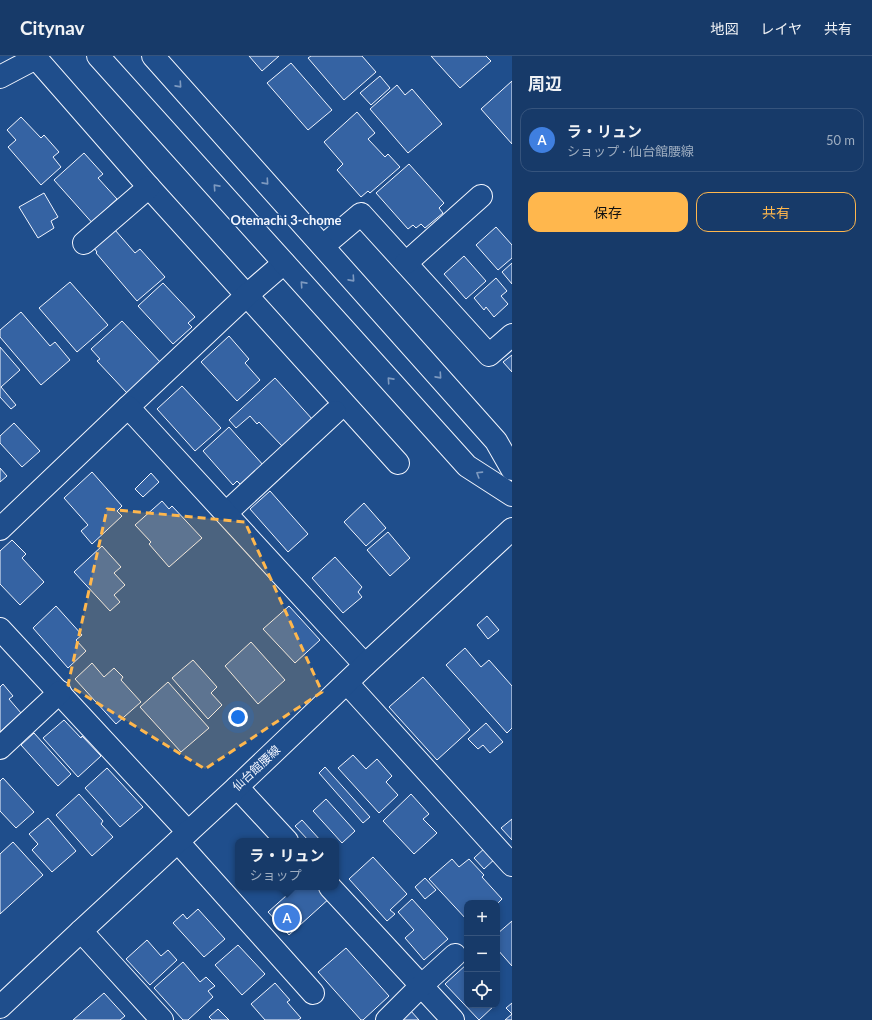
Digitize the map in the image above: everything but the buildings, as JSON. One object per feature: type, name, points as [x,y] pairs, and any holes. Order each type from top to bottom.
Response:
[{"type":"street","points":[[98,56],[467,466],[512,495]]},
{"type":"street","points":[[153,56],[496,441],[512,469]]},
{"type":"street","points":[[0,77],[36,58],[398,463]]},
{"type":"street","points":[[84,243],[149,186]]},
{"type":"street","points":[[406,263],[481,196]]},
{"type":"street","points":[[323,246],[361,214],[490,355],[512,335]]},
{"type":"street","points":[[0,529],[247,295],[284,263]]},
{"type":"street","points":[[128,407],[365,665]]},
{"type":"street","points":[[226,513],[335,412]]},
{"type":"street","name":"仙台館腰線","points":[[0,1007],[512,529]]},
{"type":"street","points":[[0,629],[60,692],[314,994]]},
{"type":"street","points":[[347,682],[512,865]]},
{"type":"street","points":[[0,748],[60,692]]},
{"type":"street","points":[[237,787],[284,838]]},
{"type":"street","points":[[333,890],[453,1020]]},
{"type":"street","points":[[81,931],[162,1020]]},
{"type":"street","points":[[387,1020],[455,955]]},
{"type":"highlighted area","points":[[107,509],[245,522],[322,692],[205,769],[68,685]]},
{"type":"place","name":"ラ・リュン","points":[[287,918]]},
{"type":"district","name":"Otemachi 3-chome","points":[[286,220]]}]
